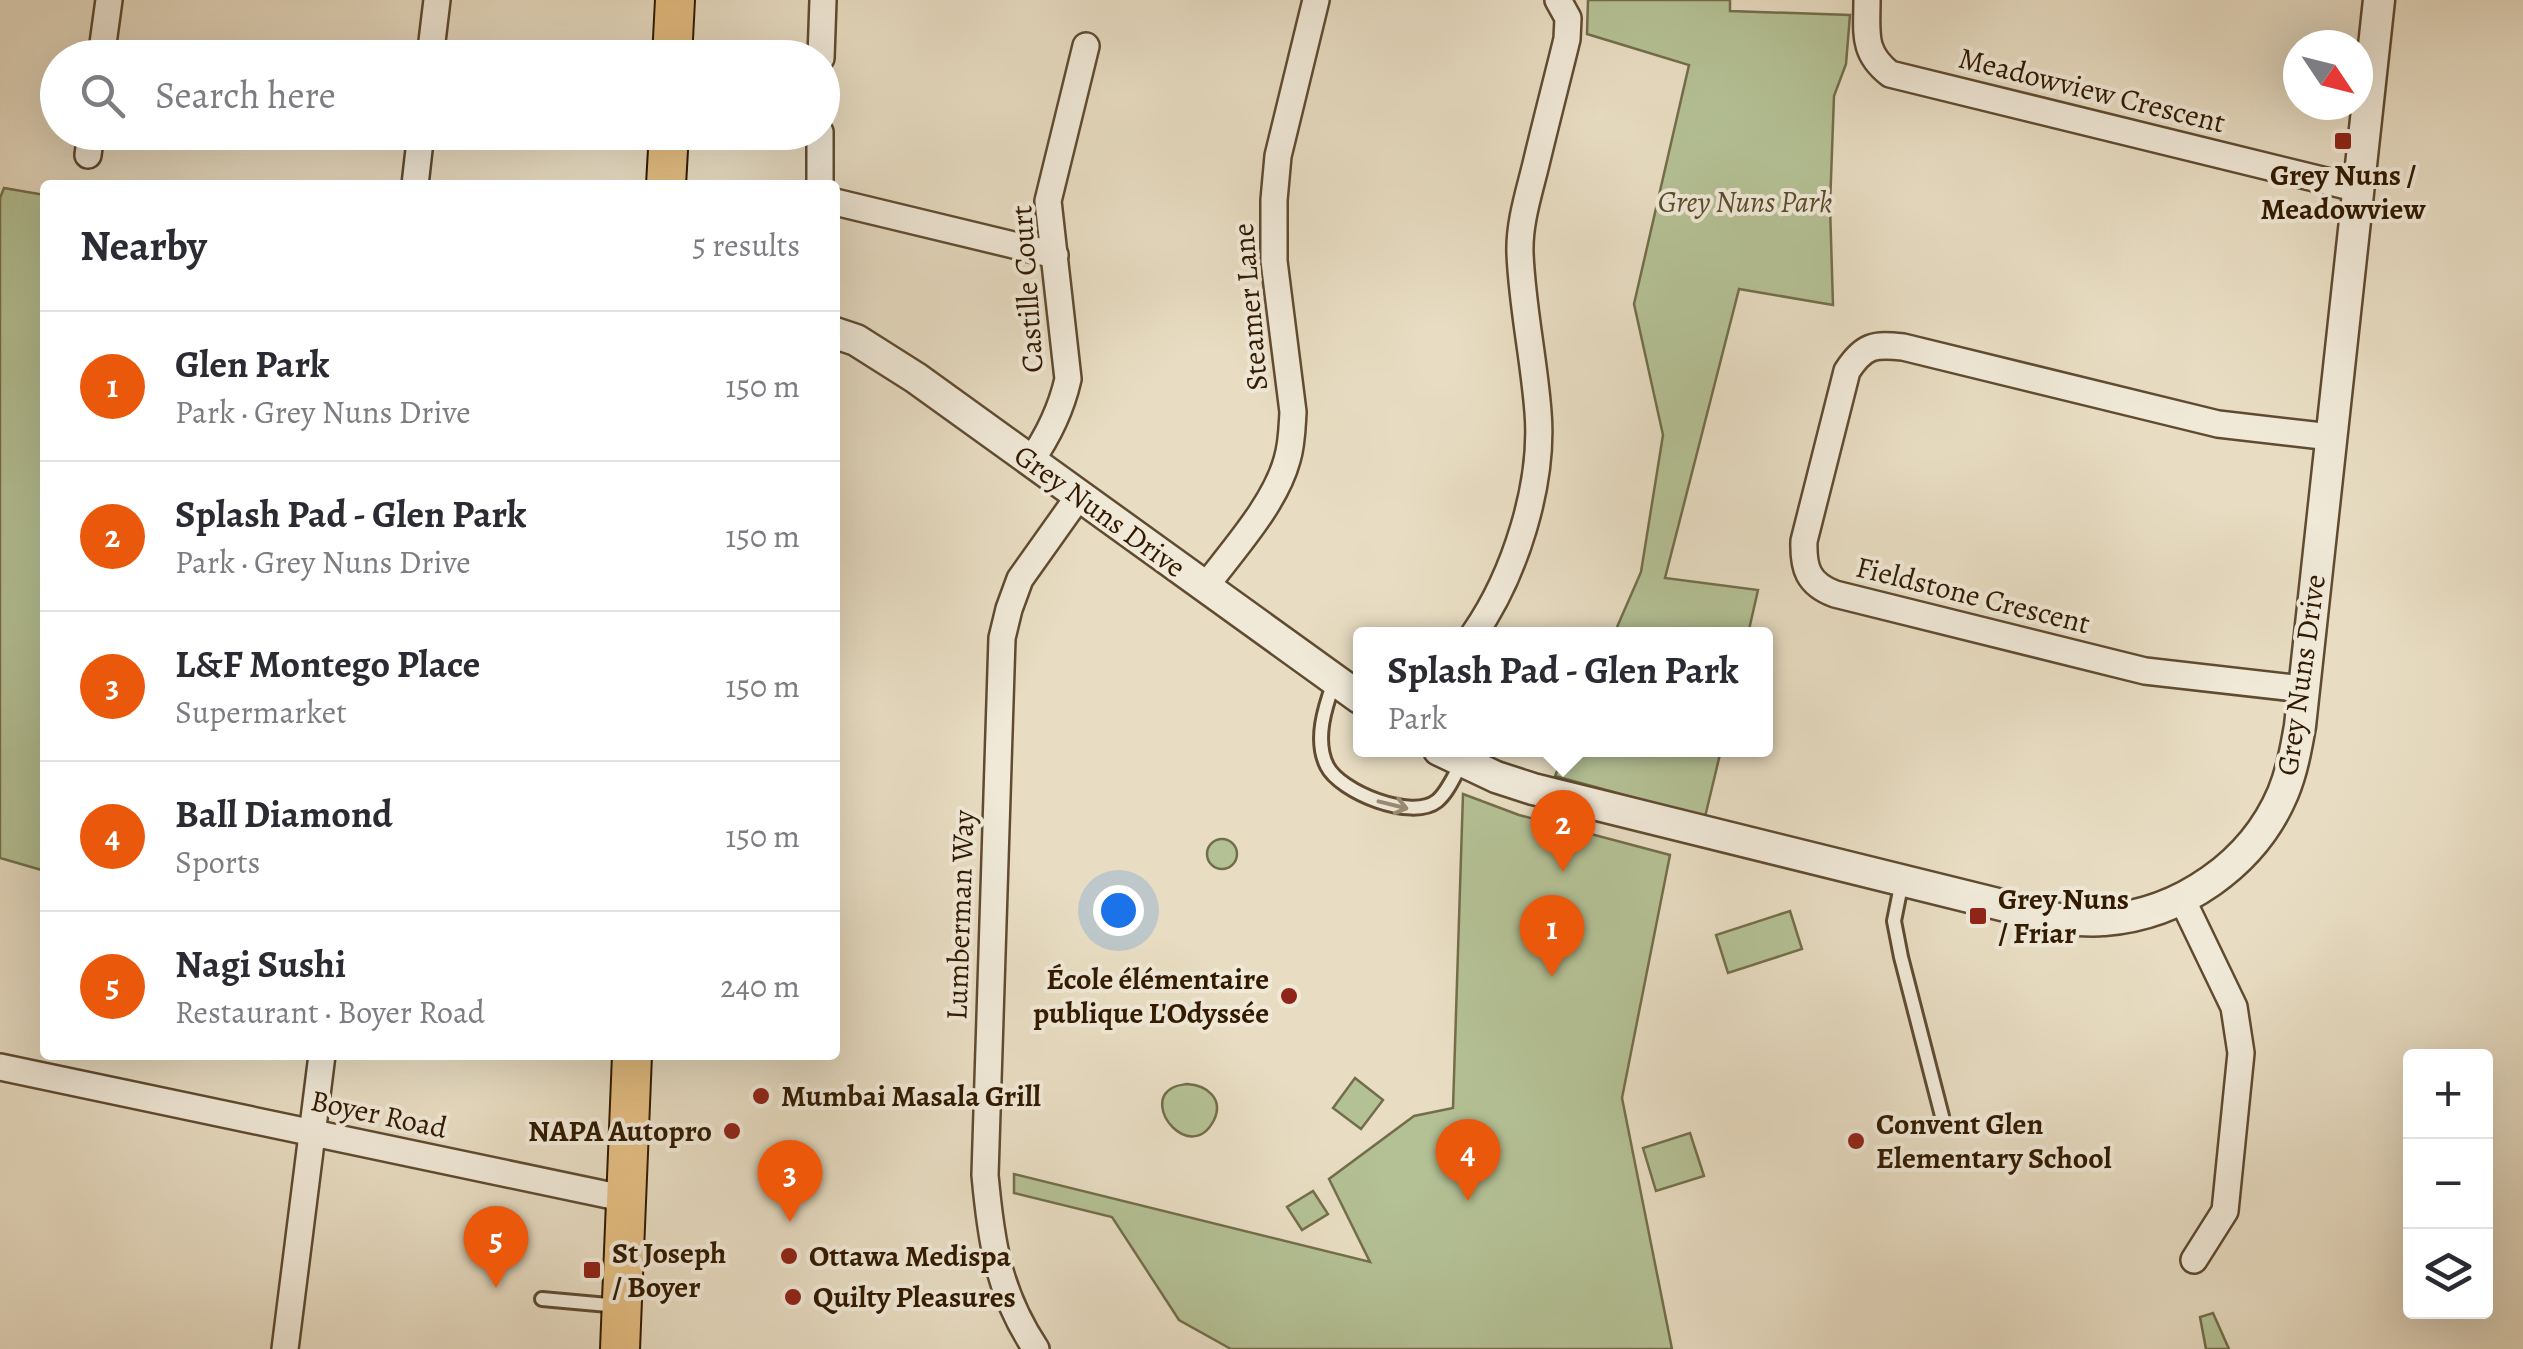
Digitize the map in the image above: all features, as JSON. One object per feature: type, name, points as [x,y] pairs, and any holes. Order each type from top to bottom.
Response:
[{"type":"main road","points":[[673,40],[674,0]]},
{"type":"main road","points":[[666,180],[668,150]]},
{"type":"main road","points":[[620,1349],[632,1060]]},
{"type":"street","points":[[103,40],[108,0]]},
{"type":"street","points":[[432,40],[436,0]]},
{"type":"street","points":[[821,40],[822,0]]},
{"type":"street","name":"Steamer Lane","points":[[1205,587],[1272,492],[1287,460],[1292,437],[1293,412],[1274,261],[1274,200],[1278,156],[1316,0]]},
{"type":"street","points":[[1479,627],[1508,572],[1534,478],[1538,416],[1520,253],[1524,211],[1567,38],[1568,18],[1558,0]]},
{"type":"street","name":"Meadowview Crescent","points":[[1867,0],[1867,45],[1876,63],[1890,74],[2359,189]]},
{"type":"street","name":"Grey Nuns Drive","points":[[1452,757],[1496,777],[1602,808],[2058,919],[2104,920],[2155,911],[2182,900],[2230,866],[2275,810],[2294,760],[2379,0]]},
{"type":"street","name":"Castille Court","points":[[1030,462],[1047,438],[1063,402],[1068,379],[1048,202],[1086,46]]},
{"type":"street","points":[[417,180],[420,150]]},
{"type":"street","points":[[820,150],[820,180]]},
{"type":"street","points":[[840,203],[1055,255]]},
{"type":"street","name":"Grey Nuns Drive","points":[[840,335],[885,357],[1353,693]]},
{"type":"street","name":"Fieldstone Crescent","points":[[2303,690],[2144,671],[1835,594],[1810,578],[1803,563],[1804,541],[1847,371],[1857,356],[1880,345],[1903,347],[2218,424],[2332,438]]},
{"type":"street","name":"Lumberman Way","points":[[1036,1349],[1011,1307],[996,1262],[986,1174],[1002,638],[1020,579],[1080,496]]},
{"type":"street","points":[[2182,900],[2234,1007],[2241,1052],[2225,1211],[2194,1260]]},
{"type":"street","points":[[285,1349],[321,1060]]},
{"type":"street","name":"Boyer Road","points":[[0,1067],[627,1199]]},
{"type":"lane","points":[[1335,680],[1322,716],[1323,747],[1327,767],[1354,791],[1381,802],[1420,810],[1438,801],[1450,757]]},
{"type":"lane","points":[[1902,881],[1894,921],[1900,957],[1942,1116]]},
{"type":"lane","points":[[542,1299],[622,1306]]},
{"type":"green space","name":"Grey Nuns Park","points":[[1588,0],[1730,0],[1730,11],[1850,15],[1846,64],[1834,96],[1830,206],[1833,305],[1739,289],[1665,578],[1758,590],[1750,627],[1617,627],[1641,572],[1663,435],[1634,304],[1689,65],[1587,34]]},
{"type":"green space","points":[[4,188],[40,194],[40,870],[0,858],[0,198]]},
{"type":"green space","points":[[1563,757],[1719,757],[1705,817],[1555,776]]},
{"type":"green space","points":[[1463,794],[1519,815],[1670,855],[1622,1098],[1672,1349],[1231,1349],[1179,1320],[1112,1217],[1014,1193],[1014,1174],[1370,1262],[1329,1179],[1414,1116],[1453,1108]]},
{"type":"green space","points":[[1222,839],[1236,848],[1237,854],[1228,868],[1222,869],[1208,860],[1207,854],[1216,840]]},
{"type":"green space","points":[[1790,911],[1802,949],[1728,973],[1716,935]]},
{"type":"green space","points":[[1355,1078],[1383,1100],[1361,1129],[1333,1108]]},
{"type":"green space","points":[[1187,1084],[1207,1090],[1217,1106],[1214,1120],[1204,1132],[1193,1136],[1173,1127],[1162,1106],[1164,1096],[1172,1088]]},
{"type":"green space","points":[[1690,1133],[1704,1176],[1656,1191],[1643,1148]]},
{"type":"green space","points":[[1313,1191],[1328,1214],[1302,1230],[1287,1207]]},
{"type":"green space","points":[[2213,1313],[2229,1349],[2206,1349],[2200,1317]]},
{"type":"place","name":"Grey Nuns / Meadowview","points":[[2343,141]]},
{"type":"place","name":"Splash Pad - Glen Park","points":[[1563,872]]},
{"type":"place","name":"Grey Nuns / Friar","points":[[1978,916]]},
{"type":"place","name":"Glen Park","points":[[1552,977]]},
{"type":"place","name":"École élémentaire publique L'Odyssée","points":[[1289,996]]},
{"type":"place","name":"Mumbai Masala Grill","points":[[761,1096]]},
{"type":"place","name":"NAPA Autopro","points":[[732,1131]]},
{"type":"place","name":"Convent Glen Elementary School","points":[[1856,1141]]},
{"type":"place","name":"Ball Diamond","points":[[1468,1201]]},
{"type":"place","name":"L&F Montego Place","points":[[790,1222]]},
{"type":"place","name":"Ottawa Medispa","points":[[789,1256]]},
{"type":"place","name":"St Joseph / Boyer","points":[[592,1270]]},
{"type":"place","name":"Nagi Sushi","points":[[496,1288]]},
{"type":"place","name":"Quilty Pleasures","points":[[793,1297]]}]
